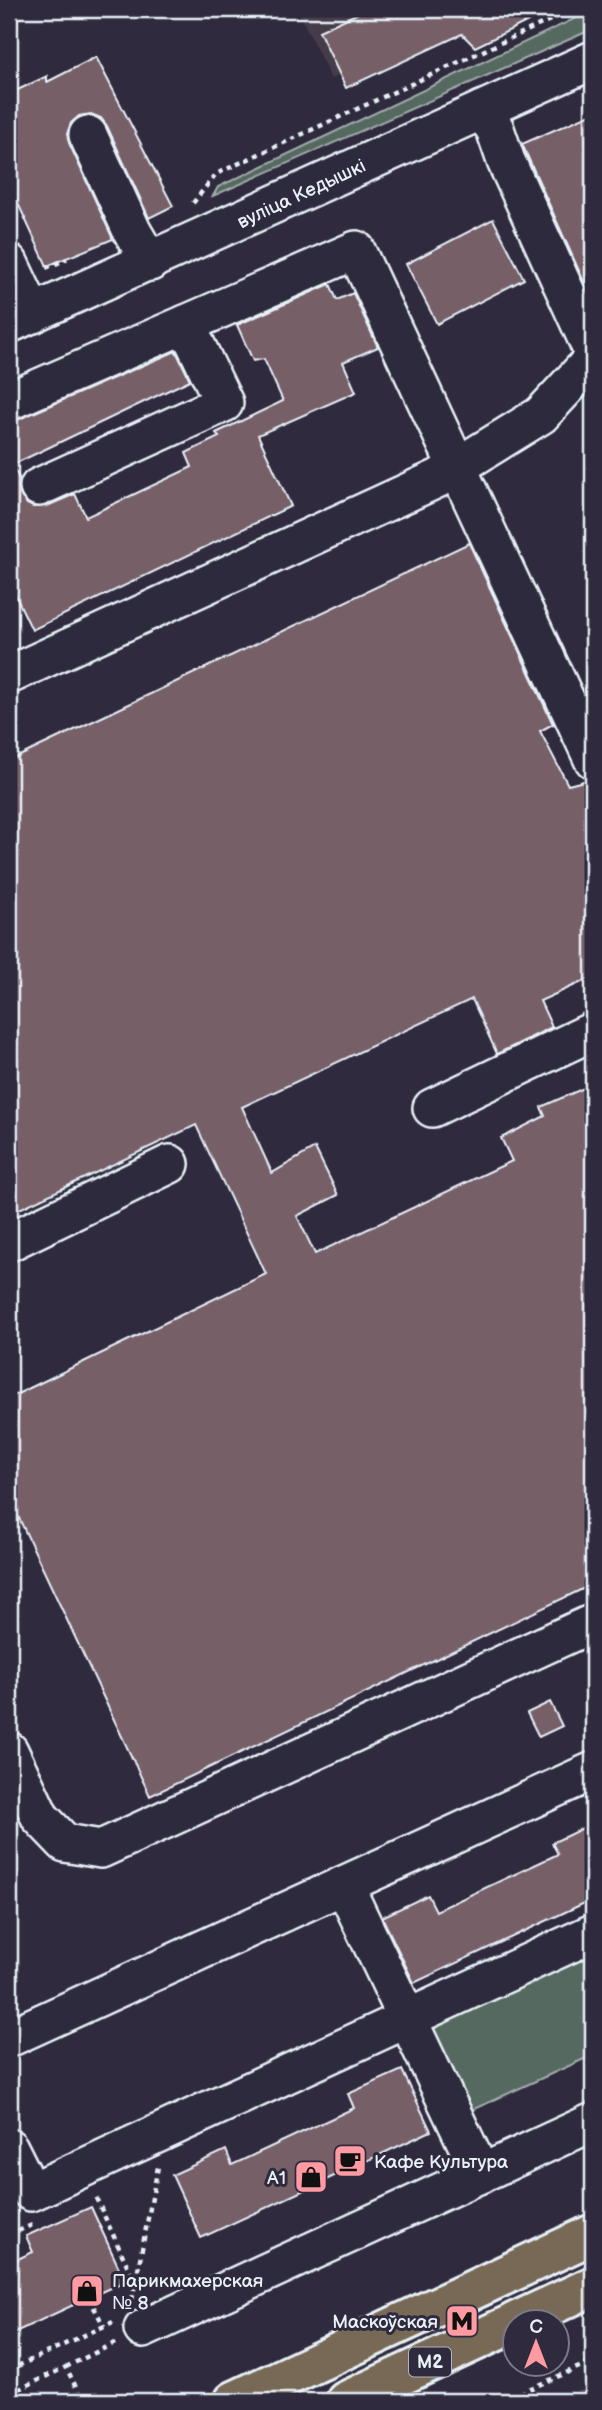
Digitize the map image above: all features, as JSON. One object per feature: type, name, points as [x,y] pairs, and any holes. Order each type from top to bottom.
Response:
[{"type":"main road","name":"М2","points":[[234,2401],[593,2234]]},
{"type":"main road","name":"М2","points":[[547,2308],[593,2286]]},
{"type":"main road","name":"М2","points":[[346,2401],[500,2330]]},
{"type":"street","name":"вуліца Кедышкі","points":[[21,319],[593,60]]},
{"type":"street","points":[[482,110],[495,129],[506,161],[593,352]]},
{"type":"street","points":[[88,135],[132,231],[150,262]]},
{"type":"street","points":[[9,401],[356,250],[457,467],[584,715],[593,759]]},
{"type":"street","points":[[13,272],[21,319]]},
{"type":"street","points":[[39,487],[224,403],[186,324]]},
{"type":"street","points":[[9,674],[439,478],[541,415],[593,359]]},
{"type":"street","points":[[432,1108],[593,1031]]},
{"type":"street","points":[[9,1242],[170,1164]]},
{"type":"street","points":[[9,1751],[40,1817],[65,1843],[101,1849],[593,1623]]},
{"type":"street","points":[[9,2038],[593,1771]]},
{"type":"street","points":[[344,1885],[481,2174]]},
{"type":"street","points":[[9,2148],[31,2192],[593,1933]]},
{"type":"street","points":[[137,2316],[481,2174],[593,2122]]},
{"type":"path","points":[[182,208],[195,202],[216,174],[574,9]]},
{"type":"path","points":[[13,272],[69,258]]},
{"type":"path","points":[[9,2394],[66,2367],[137,2316],[136,2283],[165,2130]]},
{"type":"path","points":[[95,2196],[136,2283]]},
{"type":"path","points":[[9,2235],[33,2224],[36,2232]]},
{"type":"path","points":[[89,2298],[104,2326]]},
{"type":"path","points":[[502,2401],[593,2361]]},
{"type":"path","points":[[66,2367],[83,2401]]},
{"type":"shaded area","points":[[297,9],[519,9],[346,88],[339,75],[331,79]]},
{"type":"green space","points":[[593,10],[593,29],[213,196],[218,187]]},
{"type":"green space","points":[[593,1943],[593,2055],[463,2114],[418,2022]]},
{"type":"building","points":[[367,9],[553,9],[475,47],[462,34],[346,88],[319,31]]},
{"type":"building","points":[[96,57],[173,206],[149,218],[107,126],[101,118],[91,114],[79,116],[71,123],[67,134],[69,143],[113,239],[47,266],[9,184],[9,94],[47,76],[47,82]]},
{"type":"building","points":[[593,113],[593,302],[522,144]]},
{"type":"building","points":[[493,219],[524,279],[437,324],[406,264]]},
{"type":"building","points":[[330,284],[337,300],[353,293],[378,347],[343,362],[356,392],[258,435],[291,506],[32,630],[9,582],[9,422],[176,351],[190,380],[12,465],[20,480],[20,495],[27,504],[33,507],[47,506],[75,494],[86,517],[192,467],[186,453],[219,437],[216,433],[283,401],[264,359],[253,361],[237,325]]},
{"type":"building","points":[[469,543],[553,724],[540,731],[568,785],[584,781],[593,799],[593,977],[540,1001],[552,1027],[497,1054],[472,999],[242,1107],[272,1173],[315,1148],[338,1195],[297,1216],[315,1254],[512,1161],[501,1138],[545,1116],[541,1107],[593,1084],[593,1584],[150,1796],[9,1497],[9,1398],[266,1274],[196,1125],[9,1214],[9,761]]},
{"type":"building","points":[[550,1702],[562,1726],[539,1737],[527,1713]]},
{"type":"building","points":[[593,1823],[593,1899],[414,1983],[382,1917],[428,1895],[436,1911],[558,1854],[552,1843]]},
{"type":"building","points":[[402,2070],[431,2131],[201,2238],[172,2175],[226,2150],[232,2165],[354,2108],[348,2094]]},
{"type":"building","points":[[91,2207],[125,2281],[9,2335],[9,2263],[33,2252],[26,2236]]},
{"type":"place","name":"Кафе Культура","points":[[350,2161]]},
{"type":"place","name":"A1","points":[[311,2177]]},
{"type":"place","name":"Парикмахерская № 8","points":[[87,2291]]},
{"type":"place","name":"Маскоўская","points":[[462,2321]]}]
